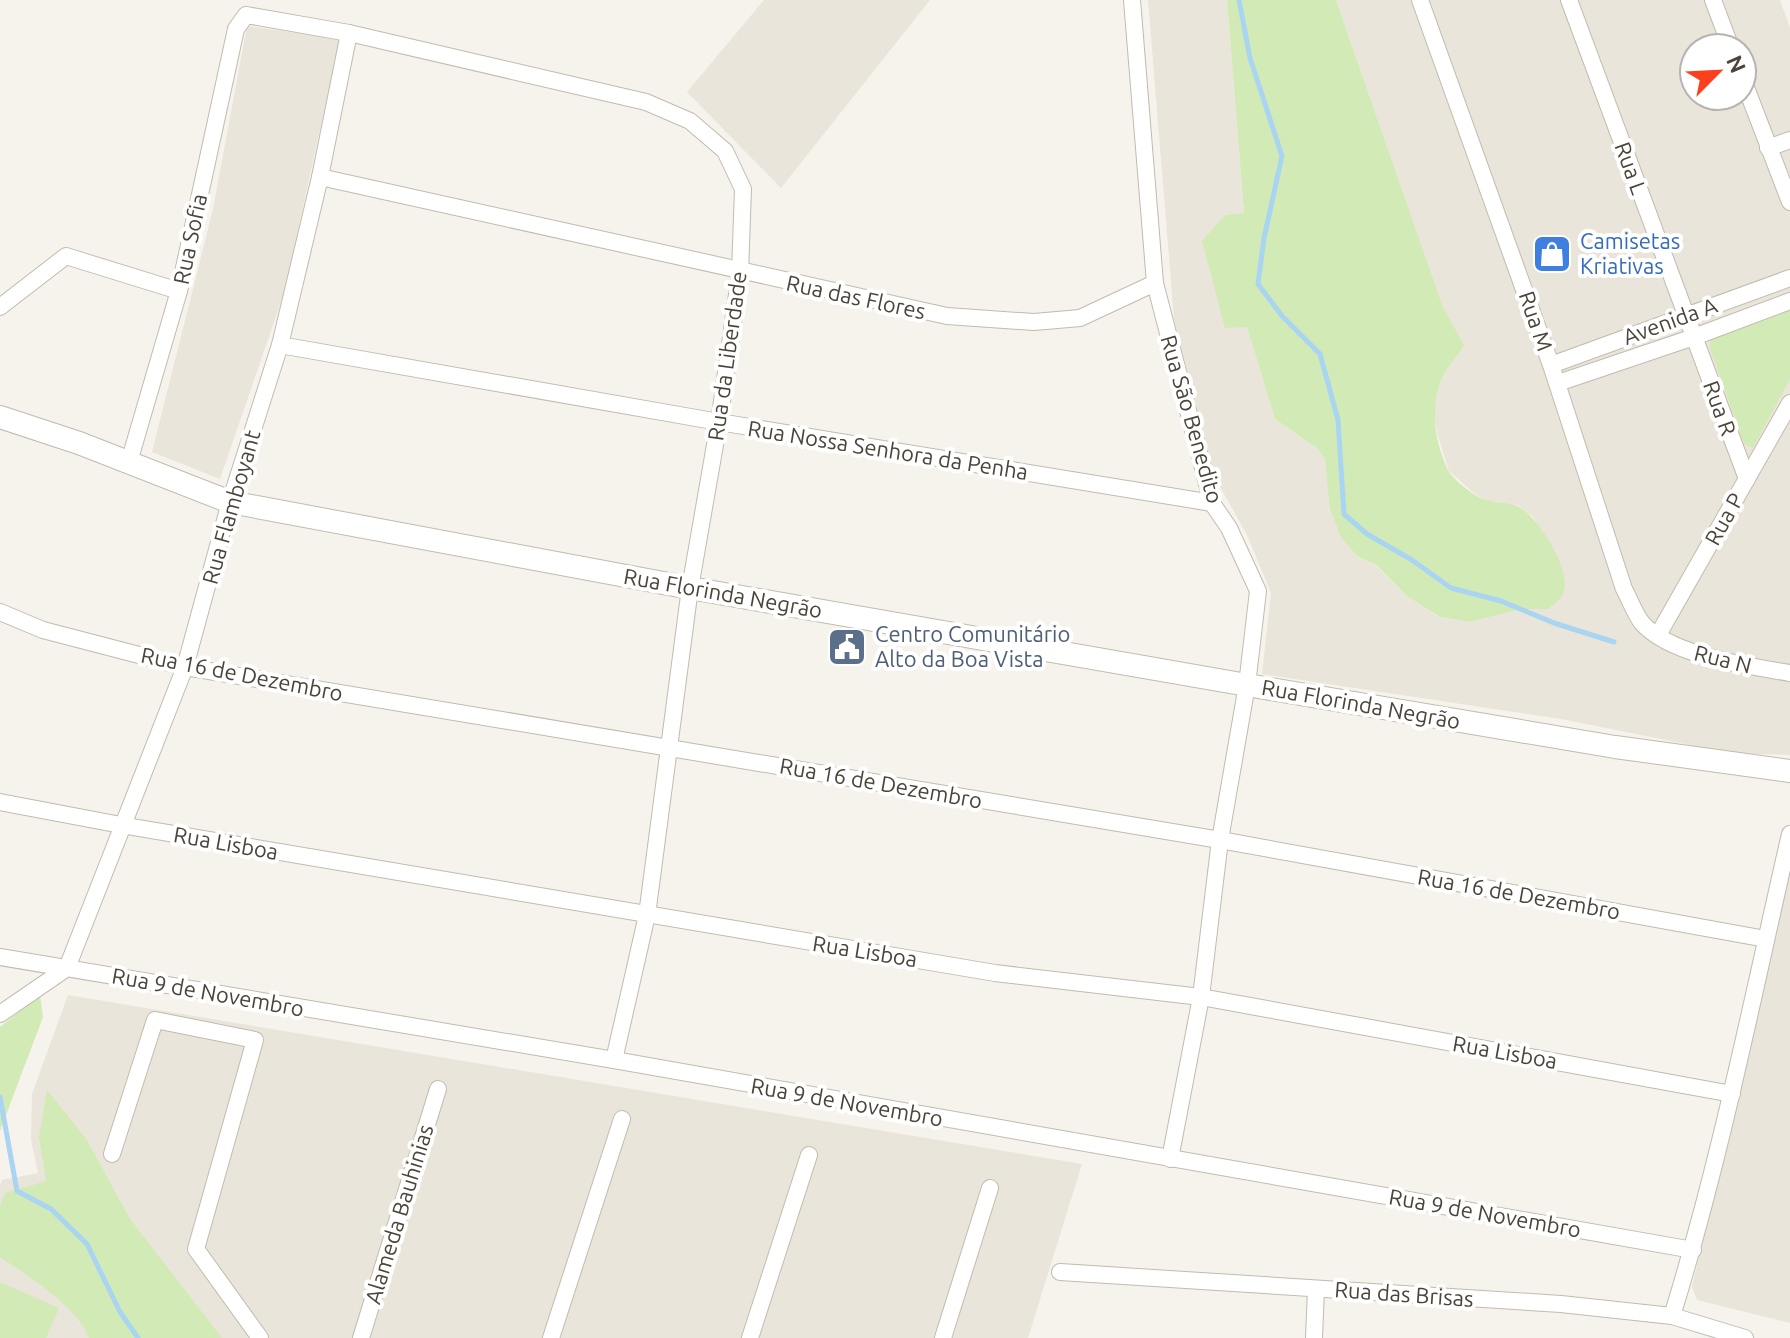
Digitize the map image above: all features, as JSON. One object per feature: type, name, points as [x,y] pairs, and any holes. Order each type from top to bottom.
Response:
[{"type":"street","name":"Rua São Benedito","points":[[1132,0],[1155,283],[1212,503],[1229,528],[1258,591],[1247,685],[1220,840],[1201,997],[1170,1159]]},
{"type":"street","name":"Rua M","points":[[1420,0],[1558,383],[1624,589],[1643,623],[1658,635]]},
{"type":"street","name":"Rua L","points":[[1569,0],[1694,337]]},
{"type":"street","points":[[1713,0],[1725,32]]},
{"type":"street","name":"Rua da Liberdade","points":[[246,15],[349,33],[646,102],[690,121],[725,151],[743,189],[740,273],[719,422],[690,588],[647,915],[614,1060]]},
{"type":"street","name":"Rua Sofia","points":[[129,462],[179,291],[236,29],[246,15]]},
{"type":"street","name":"Rua Flamboyant","points":[[67,968],[185,667],[230,502],[280,345],[320,177],[349,33]]},
{"type":"street","points":[[1755,112],[1790,202]]},
{"type":"street","points":[[1768,148],[1790,140]]},
{"type":"street","name":"Rua das Flores","points":[[320,177],[740,273],[947,316],[1034,322],[1080,318],[1155,283]]},
{"type":"street","points":[[0,307],[66,256],[179,291]]},
{"type":"street","name":"Avenida A","points":[[1551,365],[1790,278]]},
{"type":"street","name":"Avenida A","points":[[1558,383],[1790,301]]},
{"type":"street","name":"Rua R","points":[[1694,337],[1747,479]]},
{"type":"street","name":"Rua Nossa Senhora da Penha","points":[[280,345],[719,422],[1212,503]]},
{"type":"street","name":"Rua P","points":[[1658,635],[1790,403]]},
{"type":"street","name":"Rua Florinda Negrão","points":[[0,417],[129,462],[230,502],[690,588],[1247,685],[1615,747],[1790,771]]},
{"type":"street","name":"Rua 16 de Dezembro","points":[[0,612],[43,630],[185,667],[1220,840],[1766,939]]},
{"type":"street","name":"Rua N","points":[[1658,635],[1687,650],[1731,663],[1790,673]]},
{"type":"street","name":"Rua Lisboa","points":[[0,802],[995,973],[1201,997],[1732,1094]]},
{"type":"street","points":[[1672,1316],[1693,1250],[1732,1094],[1790,834]]},
{"type":"street","name":"Rua 9 de Novembro","points":[[0,957],[614,1060],[1693,1250]]},
{"type":"street","points":[[0,1014],[67,968]]},
{"type":"street","points":[[112,1154],[155,1020],[255,1040],[196,1249],[260,1338]]},
{"type":"street","name":"Alameda Bauhinias","points":[[361,1338],[438,1089]]},
{"type":"street","points":[[551,1338],[622,1119]]},
{"type":"street","points":[[750,1338],[809,1155]]},
{"type":"street","points":[[943,1338],[990,1188]]},
{"type":"street","name":"Rua das Brisas","points":[[1060,1272],[1561,1304],[1672,1316],[1745,1338]]},
{"type":"street","points":[[1314,1338],[1316,1289]]},
{"type":"shaded area","points":[[764,0],[930,0],[781,188],[687,92]]},
{"type":"shaded area","points":[[1148,0],[1227,0],[1244,214],[1247,327],[1275,419],[1317,448],[1325,459],[1328,481],[1357,557],[1375,565],[1408,597],[1439,617],[1470,622],[1522,609],[1548,609],[1555,552],[1533,517],[1518,505],[1489,503],[1449,471],[1433,409],[1442,377],[1463,345],[1443,307],[1336,0],[1780,0],[1790,28],[1790,755],[1731,753],[1561,719],[1262,674],[1271,593],[1247,535],[1214,476],[1174,319]]},
{"type":"shaded area","points":[[247,26],[340,39],[284,293],[220,479],[152,452],[213,209]]},
{"type":"shaded area","points":[[1790,847],[1790,1323],[1697,1300],[1692,1287]]},
{"type":"shaded area","points":[[68,995],[1082,1164],[1028,1338],[0,1338],[0,1185],[2,1180],[38,1173],[31,1140],[32,1094]]},
{"type":"green space","points":[[1227,0],[1336,0],[1443,307],[1464,345],[1445,372],[1436,403],[1437,438],[1444,460],[1450,473],[1468,490],[1488,501],[1521,508],[1544,534],[1558,558],[1565,582],[1562,596],[1548,609],[1522,609],[1470,622],[1440,617],[1408,597],[1376,565],[1358,557],[1341,537],[1330,509],[1325,459],[1317,448],[1275,419],[1247,327],[1225,328],[1202,241],[1225,215],[1244,213]]},
{"type":"green space","points":[[1790,309],[1790,379],[1753,448],[1744,444],[1710,348],[1710,340]]},
{"type":"green space","points":[[40,995],[43,1017],[0,1131],[0,1027]]},
{"type":"green space","points":[[47,1090],[87,1140],[130,1219],[222,1338],[89,1338],[63,1303],[0,1257],[0,1206],[5,1193],[46,1181],[39,1137]]},
{"type":"green space","points":[[0,1282],[59,1308],[46,1338],[0,1338]]},
{"type":"waterway","points":[[1239,0],[1250,58],[1282,156],[1264,238],[1258,284],[1282,316],[1320,354],[1338,420],[1344,514],[1367,534],[1412,560],[1451,588],[1501,601],[1554,623],[1614,642]]},
{"type":"waterway","points":[[0,1097],[17,1191],[51,1209],[87,1244],[120,1312],[138,1338]]},
{"type":"place","name":"Camisetas Kriativas","points":[[1552,254]]},
{"type":"place","name":"Centro Comunitário Alto da Boa Vista","points":[[847,647]]}]
